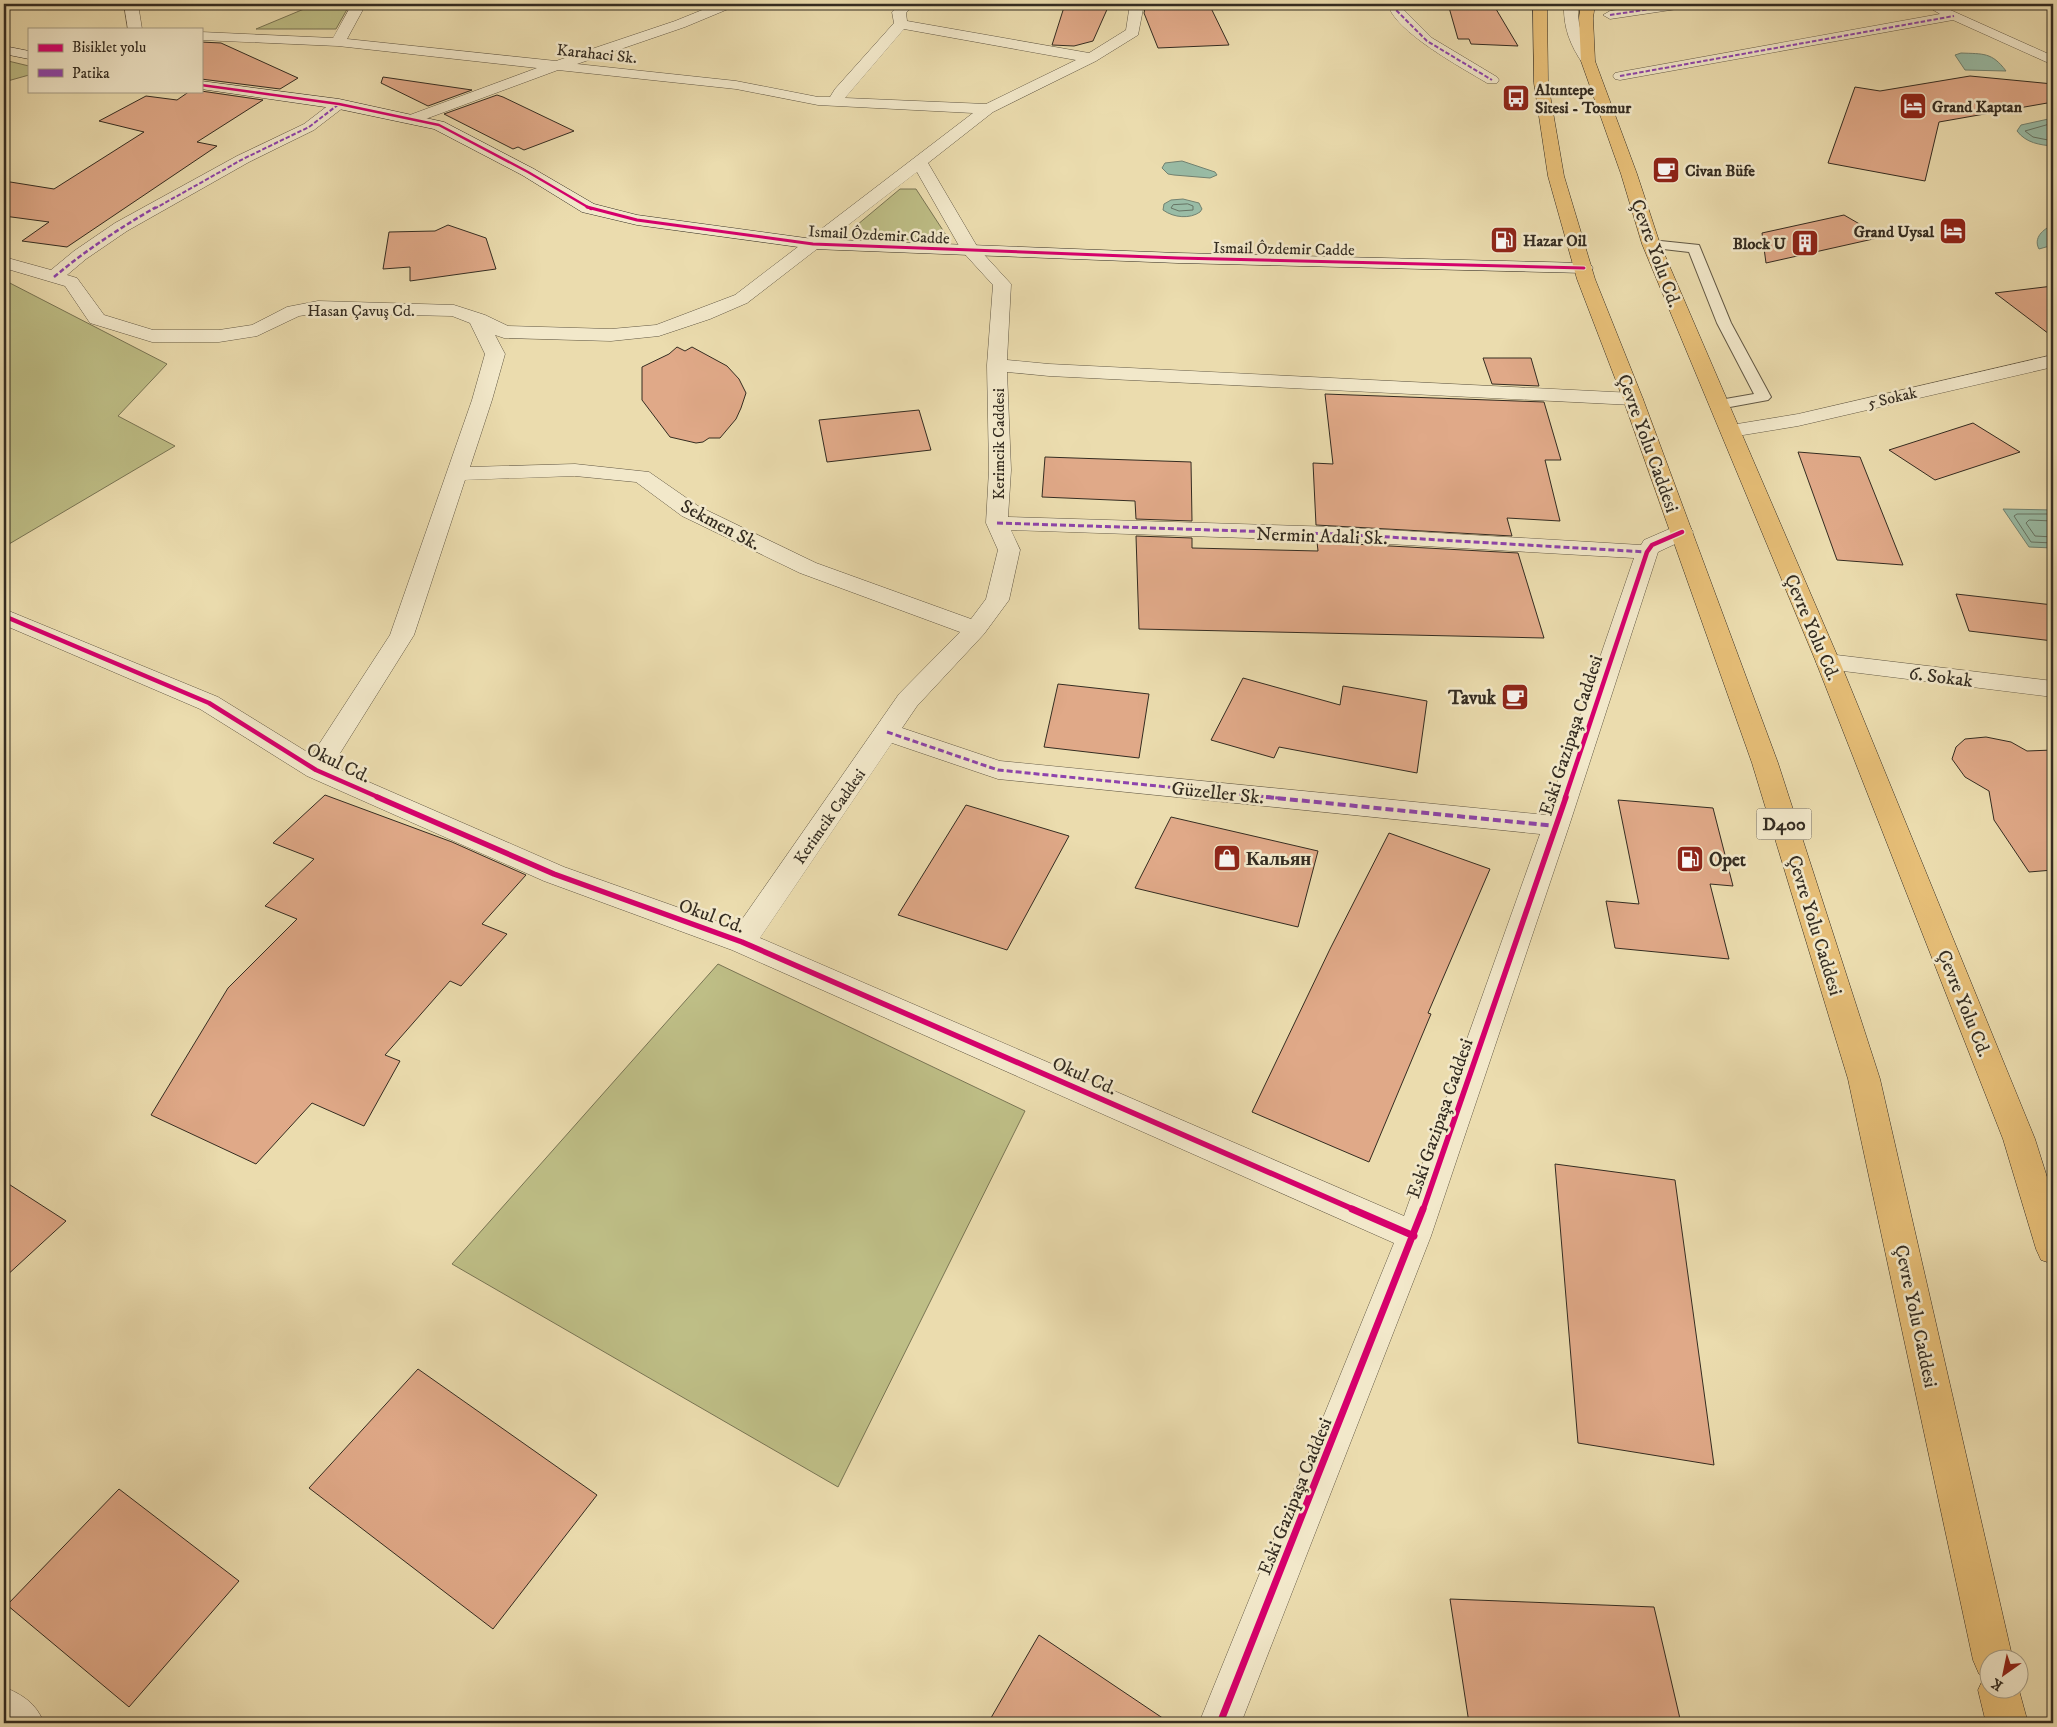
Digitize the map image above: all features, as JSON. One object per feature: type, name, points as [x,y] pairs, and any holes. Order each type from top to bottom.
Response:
[{"type":"highway","name":"Çevre Yolu Caddesi","points":[[1540,4],[1541,83],[1556,176],[1586,279],[1633,399],[1765,763],[1864,1079],[1991,1650]]},
{"type":"highway","name":"Çevre Yolu Cd.","points":[[1588,4],[1586,18],[1588,61],[1629,174],[1651,244],[1828,662],[2019,1139],[2053,1249]]},
{"type":"highway","points":[[2001,1700],[2007,1723]]},
{"type":"street","points":[[131,4],[135,28]]},
{"type":"street","points":[[338,42],[359,4]]},
{"type":"street","points":[[412,119],[553,66],[680,24],[728,4]]},
{"type":"street","points":[[835,102],[840,92],[901,24],[900,12],[907,4]]},
{"type":"street","points":[[919,162],[988,109],[1091,58],[1133,32],[1137,4]]},
{"type":"street","points":[[1395,4],[1396,10],[1427,41],[1492,80]]},
{"type":"street","points":[[1571,4],[1570,17],[1576,44],[1588,61]]},
{"type":"street","points":[[1610,15],[1684,4]]},
{"type":"street","points":[[1929,4],[2053,60]]},
{"type":"street","points":[[1620,76],[1954,16]]},
{"type":"street","points":[[901,24],[1091,58]]},
{"type":"street","name":"Karahaci Sk.","points":[[202,36],[338,42],[736,85],[818,101],[988,109]]},
{"type":"street","points":[[4,50],[28,55]]},
{"type":"street","name":"Ismail Ôzdemir Cadde","points":[[202,86],[339,104],[439,125],[528,172],[588,208],[637,220],[813,244],[971,251],[1584,268]]},
{"type":"street","points":[[54,277],[80,255],[121,227],[243,159],[309,127],[339,104]]},
{"type":"street","name":"Hasan Çavuş Cd.","points":[[4,262],[71,282],[97,319],[152,336],[219,336],[257,330],[294,311],[318,307],[454,311],[478,319],[504,332],[611,335],[658,330],[704,315],[742,299],[919,162]]},
{"type":"street","name":"Kerimcik Caddesi","points":[[742,942],[908,700],[976,629],[997,600],[1009,550],[998,523],[1000,470],[997,365],[1002,284],[971,251],[919,162]]},
{"type":"street","points":[[316,770],[402,636],[458,474],[495,354],[478,319]]},
{"type":"street","name":"5 Sokak","points":[[1731,431],[1798,420],[1902,394],[2053,361]]},
{"type":"street","points":[[997,365],[1049,370],[1633,399]]},
{"type":"street","name":"Sekmen Sk.","points":[[458,474],[575,470],[642,476],[690,511],[808,568],[976,629]]},
{"type":"street","name":"Nermin Adali Sk.","points":[[998,523],[1336,534],[1647,552]]},
{"type":"street","points":[[1647,552],[1652,545],[1682,532]]},
{"type":"street","name":"Eski Gazipaşa Caddesi","points":[[1220,1723],[1414,1236],[1556,826],[1647,552]]},
{"type":"street","name":"Okul Cd.","points":[[4,616],[209,702],[316,770],[554,874],[742,942],[1414,1236]]},
{"type":"street","name":"6. Sokak","points":[[1828,662],[2053,689]]},
{"type":"street","name":"Güzeller Sk.","points":[[887,732],[998,770],[1556,826]]},
{"type":"street","points":[[4,1708],[23,1723]]},
{"type":"lane","points":[[1651,244],[1694,248],[1724,323],[1763,397],[1719,404]]},
{"type":"green space","points":[[316,4],[350,4],[336,29],[256,29]]},
{"type":"green space","points":[[4,60],[28,66],[28,75],[4,82]]},
{"type":"green space","points":[[900,189],[916,189],[946,235],[934,241],[854,237],[851,230]]},
{"type":"green space","points":[[4,280],[167,364],[118,416],[175,446],[4,547]]},
{"type":"green space","points":[[718,964],[1025,1111],[838,1487],[452,1264]]},
{"type":"water","points":[[1961,53],[1991,57],[2006,71],[1965,70],[1955,55]]},
{"type":"water","points":[[2053,118],[2053,146],[2029,141],[2017,131],[2021,125]]},
{"type":"water","points":[[1182,161],[1215,172],[1217,175],[1210,178],[1174,175],[1168,174],[1162,168],[1165,163]]},
{"type":"water","points":[[1183,199],[1199,203],[1202,209],[1200,212],[1187,217],[1172,215],[1163,210],[1164,204],[1171,200]]},
{"type":"water","points":[[2053,225],[2053,245],[2039,249],[2037,241],[2040,234]]},
{"type":"water","points":[[2003,509],[2053,510],[2053,548],[2029,547]]},
{"type":"building","points":[[1065,4],[1109,5],[1093,41],[1074,46],[1052,45]]},
{"type":"building","points":[[1146,4],[1209,4],[1229,45],[1158,48],[1144,13]]},
{"type":"building","points":[[1448,4],[1493,4],[1518,46],[1471,44],[1469,39],[1458,39]]},
{"type":"building","points":[[202,42],[221,43],[298,78],[280,89],[202,79]]},
{"type":"building","points":[[1970,76],[2053,84],[2053,102],[1939,122],[1925,181],[1828,163],[1855,87],[1880,91]]},
{"type":"building","points":[[383,77],[472,90],[428,106],[381,83]]},
{"type":"building","points":[[202,91],[263,100],[197,142],[217,146],[67,247],[22,241],[49,222],[4,216],[4,181],[54,189],[144,132],[99,121],[146,96],[177,100],[189,92]]},
{"type":"building","points":[[497,95],[574,131],[524,150],[518,147],[513,149],[444,114]]},
{"type":"building","name":"Block U","points":[[1844,215],[1882,237],[1766,263],[1762,233]]},
{"type":"building","points":[[448,225],[486,238],[496,269],[410,281],[410,267],[383,269],[389,232],[435,231]]},
{"type":"building","points":[[2053,286],[2053,337],[1995,293]]},
{"type":"building","points":[[677,347],[685,351],[692,347],[727,366],[739,379],[746,393],[736,419],[720,438],[709,438],[703,442],[696,443],[670,437],[642,400],[642,367],[669,354]]},
{"type":"building","points":[[1483,358],[1531,358],[1539,386],[1492,384]]},
{"type":"building","points":[[1325,394],[1544,402],[1561,460],[1545,460],[1560,521],[1507,518],[1512,536],[1316,525],[1313,463],[1333,464]]},
{"type":"building","points":[[919,410],[931,450],[827,462],[819,420]]},
{"type":"building","points":[[1973,423],[2020,452],[1935,480],[1889,450]]},
{"type":"building","points":[[1798,452],[1860,457],[1903,565],[1837,560]]},
{"type":"building","points":[[1045,457],[1191,462],[1192,521],[1136,519],[1135,501],[1042,497]]},
{"type":"building","points":[[1136,536],[1192,538],[1192,548],[1318,551],[1317,542],[1518,553],[1544,638],[1139,629]]},
{"type":"building","points":[[1956,594],[2053,605],[2053,641],[1969,631]]},
{"type":"building","points":[[1243,678],[1340,705],[1343,686],[1427,701],[1417,773],[1279,747],[1274,758],[1211,740]]},
{"type":"building","points":[[1058,684],[1149,694],[1139,758],[1044,747]]},
{"type":"building","points":[[1986,737],[2011,742],[2027,751],[2053,750],[2053,870],[2029,872],[1994,820],[1989,791],[1965,777],[1952,759],[1956,747],[1965,739]]},
{"type":"building","points":[[325,795],[452,842],[526,875],[482,924],[507,934],[461,986],[450,981],[385,1055],[400,1061],[364,1126],[312,1103],[256,1164],[151,1115],[228,988],[297,919],[265,906],[314,859],[273,843]]},
{"type":"building","points":[[1618,800],[1713,808],[1733,886],[1710,884],[1729,959],[1615,948],[1606,901],[1639,904]]},
{"type":"building","points":[[966,805],[1069,836],[1007,950],[898,915]]},
{"type":"building","points":[[1171,817],[1318,851],[1298,927],[1135,888]]},
{"type":"building","points":[[1389,833],[1490,869],[1428,1013],[1431,1014],[1369,1162],[1252,1112],[1330,949]]},
{"type":"building","points":[[1555,1164],[1675,1180],[1714,1465],[1578,1443]]},
{"type":"building","points":[[4,1181],[66,1221],[4,1278]]},
{"type":"building","points":[[418,1369],[597,1495],[493,1629],[309,1488]]},
{"type":"building","points":[[119,1489],[239,1581],[129,1707],[7,1605]]},
{"type":"building","points":[[1450,1599],[1654,1607],[1681,1723],[1469,1723]]},
{"type":"building","points":[[1039,1635],[1170,1723],[988,1723]]},
{"type":"marked path","points":[[1395,4],[1396,10],[1427,41],[1492,80]]},
{"type":"marked path","points":[[1610,15],[1684,4]]},
{"type":"marked path","points":[[1620,76],[1954,16]]},
{"type":"marked path","points":[[54,277],[80,255],[121,227],[243,159],[309,127],[339,104]]},
{"type":"marked path","points":[[997,523],[1336,534],[1647,552]]},
{"type":"marked path","points":[[887,732],[998,770],[1556,826]]},
{"type":"cycle path","points":[[202,85],[339,104],[439,125],[528,172],[588,208],[637,220],[813,244],[1178,258],[1584,268]]},
{"type":"cycle path","points":[[1220,1723],[1414,1236],[1556,826],[1647,552],[1652,545],[1682,532]]},
{"type":"cycle path","points":[[4,616],[209,703],[316,770],[554,874],[742,942],[1414,1236]]},
{"type":"place","name":"Altıntepe Sitesi - Tosmur","points":[[1516,98]]},
{"type":"place","name":"Grand Kaptan","points":[[1913,106]]},
{"type":"place","name":"Civan Büfe","points":[[1666,170]]},
{"type":"place","name":"Grand Uysal","points":[[1953,231]]},
{"type":"place","name":"Hazar Oil","points":[[1504,240]]},
{"type":"place","name":"Block U","points":[[1805,243]]},
{"type":"place","name":"Tavuk","points":[[1515,697]]},
{"type":"place","name":"Кальян","points":[[1227,858]]},
{"type":"place","name":"Opet","points":[[1690,859]]}]
